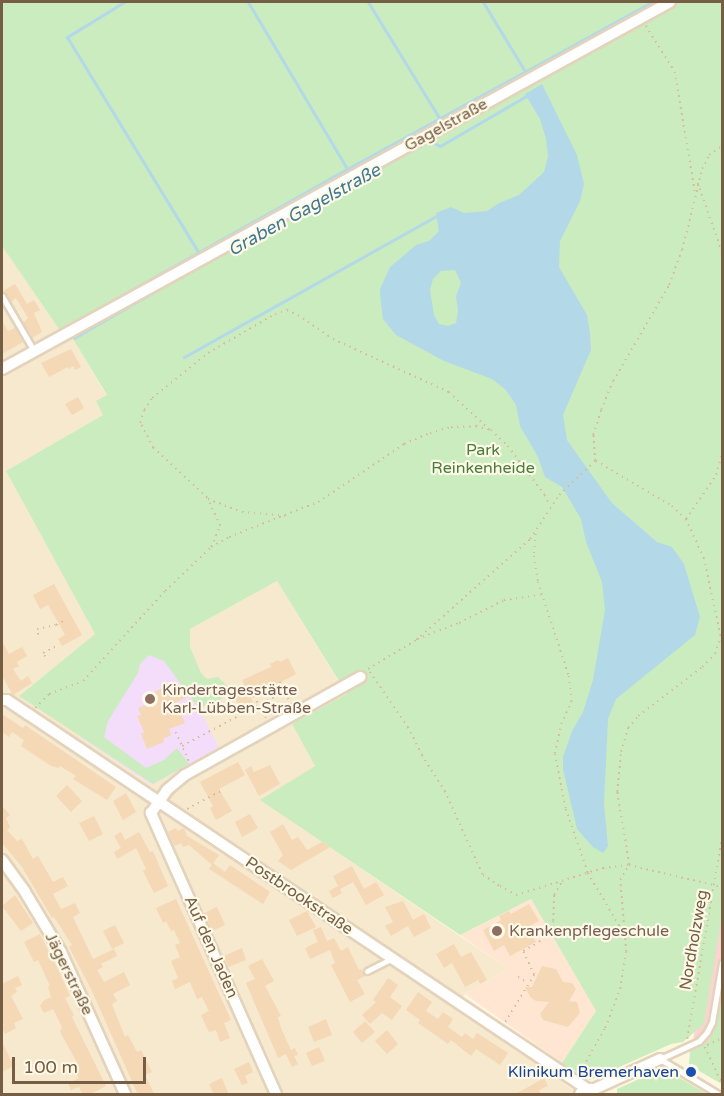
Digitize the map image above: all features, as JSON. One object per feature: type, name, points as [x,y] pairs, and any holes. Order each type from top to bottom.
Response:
[{"type":"street","name":"Gagelstraße","points":[[2,369],[670,2]]},
{"type":"street","points":[[159,801],[167,790],[193,770],[360,677]]},
{"type":"street","name":"Postbrookstraße","points":[[2,700],[7,700],[159,801],[586,1090]]},
{"type":"street","name":"Auf den Jaden","points":[[159,801],[151,813],[276,1095]]},
{"type":"street","name":"Jägerstraße","points":[[2,860],[25,892],[61,952],[125,1095]]},
{"type":"street","points":[[586,1090],[660,1059]]},
{"type":"lane","points":[[2,296],[34,351]]},
{"type":"lane","points":[[368,971],[392,958]]},
{"type":"lane","points":[[660,1059],[699,1041],[712,1022],[722,965]]},
{"type":"lane","points":[[660,1059],[718,1095]]},
{"type":"path","points":[[640,18],[675,72],[696,192]]},
{"type":"path","points":[[595,461],[593,435],[601,410],[613,381],[669,285],[682,250],[697,182],[710,155],[723,146]]},
{"type":"path","points":[[697,182],[723,252]]},
{"type":"path","points":[[289,516],[242,512],[207,498],[153,448],[140,423],[144,410],[152,398],[208,353],[256,324],[287,310],[333,339],[449,392],[508,446],[545,495],[550,507]]},
{"type":"path","points":[[28,714],[49,694],[82,681],[165,591],[211,547],[229,537],[289,516],[318,502],[404,444],[430,433],[451,426],[476,426],[491,430]]},
{"type":"path","points":[[686,519],[716,475],[723,452]]},
{"type":"path","points":[[416,640],[536,532],[559,495],[595,461]]},
{"type":"path","points":[[586,1090],[620,989],[626,952],[620,880],[629,865],[617,792],[621,752],[628,728],[638,716],[702,667],[715,654],[720,638],[704,558],[686,519],[672,506],[595,461]]},
{"type":"path","points":[[207,498],[220,526],[211,547]]},
{"type":"path","points":[[536,532],[534,556],[542,595],[569,676],[572,701],[562,723],[555,754],[566,809],[588,873],[624,933]]},
{"type":"path","points":[[542,595],[504,600],[459,623],[416,640],[367,669],[408,727],[422,755],[445,791],[483,875],[516,895],[603,868],[629,865],[723,887]]},
{"type":"path","points":[[39,635],[37,628],[56,625],[65,620]]},
{"type":"path","points":[[720,638],[723,641]]},
{"type":"path","points":[[45,657],[43,653],[59,645]]},
{"type":"path","points":[[280,682],[296,713]]},
{"type":"path","points":[[182,746],[285,691]]},
{"type":"path","points":[[254,696],[270,727]]},
{"type":"path","points":[[176,732],[193,770]]},
{"type":"path","points":[[178,814],[221,791]]},
{"type":"path","name":"Nordholzweg","points":[[686,1047],[723,836]]},
{"type":"path","points":[[500,1030],[534,975],[523,951],[539,942],[547,933],[553,921],[554,895],[562,882]]},
{"type":"path","points":[[518,977],[529,983]]},
{"type":"path","points":[[723,1038],[705,1046],[723,1083]]},
{"type":"shaded area","points":[[2,246],[61,332],[73,339],[107,396],[103,415],[6,471],[95,634],[19,696],[130,662],[277,581],[347,695],[292,724],[315,766],[261,800],[508,969],[465,994],[456,1007],[579,1094],[2,1094]]},
{"type":"shaded area","name":"Kindertagesstätte Karl-Lübben-Straße","points":[[167,642],[219,748],[152,785],[79,736],[130,662]]},
{"type":"shaded area","points":[[722,868],[722,1084],[689,1065]]},
{"type":"shaded area","points":[[531,899],[596,1011],[562,1063],[465,994],[508,969],[460,935]]},
{"type":"green space","points":[[2,2],[662,2],[61,332],[2,246]]},
{"type":"green space","name":"Park Reinkenheide","points":[[677,2],[722,2],[722,916],[704,1024],[683,1042],[671,1044],[590,1080],[562,1063],[596,1011],[531,899],[460,935],[260,800],[315,766],[292,724],[347,694],[277,581],[190,629],[190,647],[201,673],[207,679],[218,677],[228,687],[217,706],[197,706],[164,661],[149,655],[140,664],[138,673],[108,721],[104,737],[146,768],[164,760],[177,748],[189,764],[153,784],[19,696],[95,634],[6,471],[103,415],[96,401],[107,395],[73,339]]},
{"type":"green space","points":[[722,996],[722,1084],[689,1065],[690,1051],[709,1041],[716,1025]]},
{"type":"green space","points":[[659,1070],[668,1071],[707,1094],[617,1094],[617,1089]]},
{"type":"water","points":[[542,84],[577,155],[584,184],[580,201],[560,241],[559,267],[587,315],[591,350],[563,415],[567,440],[612,503],[657,542],[672,547],[684,564],[700,617],[695,635],[616,699],[608,719],[604,804],[608,846],[603,853],[593,847],[577,829],[563,769],[563,757],[572,731],[583,712],[593,680],[605,610],[602,582],[586,542],[581,519],[562,487],[545,477],[538,457],[520,426],[516,405],[505,389],[492,379],[444,361],[396,335],[383,319],[381,304],[380,289],[390,267],[416,245],[429,241],[439,231],[436,213],[451,207],[464,213],[487,211],[519,195],[544,172],[548,156],[546,139],[540,119],[525,94]],"holes":[[[455,270],[461,283],[456,296],[458,311],[456,323],[448,326],[439,324],[434,315],[430,290],[433,279],[441,271]]]},
{"type":"building","points":[[15,284],[27,304],[34,300],[40,310],[34,313],[42,332],[32,338],[23,323],[28,318],[16,298],[11,302],[3,291]]},
{"type":"building","points":[[2,321],[8,331],[15,328],[23,342],[2,354]]},
{"type":"building","points":[[71,349],[81,367],[75,370],[73,366],[69,369],[68,367],[49,377],[41,363]]},
{"type":"building","points":[[78,397],[84,408],[72,415],[65,404]]},
{"type":"building","points":[[54,584],[82,635],[62,646],[58,639],[65,635],[58,622],[48,605],[40,609],[33,595]]},
{"type":"building","points":[[2,641],[9,654],[22,647],[27,656],[17,662],[19,666],[13,669],[21,681],[28,676],[32,683],[13,695],[2,676]]},
{"type":"building","points":[[288,658],[296,674],[251,698],[253,703],[241,709],[231,691],[244,684],[242,680],[271,667],[270,664],[278,660],[280,662]]},
{"type":"building","points":[[168,686],[170,690],[178,687],[180,693],[183,692],[186,698],[176,702],[185,723],[169,729],[171,735],[163,739],[164,742],[147,749],[141,734],[144,732],[137,716],[141,715],[138,708],[152,702],[149,694]]},
{"type":"building","points":[[2,714],[23,728],[25,725],[116,787],[107,800],[73,779],[76,776],[60,766],[59,768],[51,766],[21,746],[24,740],[12,732],[9,737],[2,732]]},
{"type":"building","points":[[238,762],[245,775],[219,789],[232,811],[216,820],[210,808],[213,806],[200,782]]},
{"type":"building","points":[[270,765],[280,784],[259,796],[245,770],[251,766],[254,772]]},
{"type":"building","points":[[67,785],[82,801],[71,812],[56,796]]},
{"type":"building","points":[[126,793],[136,812],[123,820],[113,801]]},
{"type":"building","points":[[2,806],[10,815],[6,818],[10,827],[7,830],[17,841],[22,839],[33,859],[38,856],[53,882],[63,877],[68,886],[53,894],[61,909],[75,903],[80,913],[73,917],[93,959],[114,949],[117,956],[101,964],[103,967],[97,970],[104,982],[124,972],[130,985],[113,994],[117,1001],[112,1004],[125,1037],[128,1035],[137,1052],[141,1050],[152,1072],[145,1075],[155,1095],[138,1095],[92,991],[69,947],[72,945],[54,917],[52,918],[22,867],[2,843]]},
{"type":"building","points":[[250,814],[258,828],[242,837],[235,822]]},
{"type":"building","points":[[94,816],[103,834],[89,841],[79,823]]},
{"type":"building","points":[[283,824],[292,840],[298,837],[307,850],[322,842],[330,847],[291,870],[278,861],[283,855],[270,832]]},
{"type":"building","points":[[176,828],[177,831],[184,828],[187,836],[219,855],[212,865],[189,845],[183,847],[181,843],[174,846],[168,832]]},
{"type":"building","points":[[121,832],[125,840],[139,832],[150,852],[153,851],[168,886],[154,893],[143,871],[146,869],[136,848],[117,859],[114,852],[121,848],[114,836]]},
{"type":"building","points":[[213,863],[225,872],[230,865],[270,892],[263,904],[209,869]]},
{"type":"building","points":[[352,866],[364,889],[376,882],[384,895],[366,905],[353,882],[340,889],[342,893],[333,898],[329,891],[338,886],[333,876]]},
{"type":"building","points":[[15,895],[33,923],[21,931],[2,906]]},
{"type":"building","points":[[176,899],[231,1020],[224,1023],[230,1038],[220,1042],[216,1030],[209,1032],[201,1015],[209,1011],[202,997],[197,999],[190,982],[175,989],[172,981],[178,978],[171,961],[180,957],[175,945],[180,943],[174,930],[171,931],[166,921],[163,923],[156,908]]},
{"type":"building","points":[[403,901],[413,920],[424,914],[431,928],[414,937],[408,926],[391,936],[385,926],[393,922],[385,907]]},
{"type":"building","name":"Krankenpflegeschule","points":[[529,904],[539,921],[528,927],[536,942],[510,956],[504,945],[494,951],[483,930],[501,920],[499,916],[509,911],[511,914]]},
{"type":"building","points":[[217,907],[225,925],[212,931],[204,913]]},
{"type":"building","points":[[307,911],[316,927],[297,936],[289,920]]},
{"type":"building","points":[[115,925],[124,943],[112,949],[103,931]]},
{"type":"building","points":[[321,927],[327,941],[334,938],[341,951],[348,947],[359,970],[361,969],[365,976],[357,980],[365,994],[350,1002],[331,965],[335,963],[330,950],[310,959],[305,948],[318,942],[313,930]]},
{"type":"building","points":[[40,934],[70,996],[65,998],[74,1015],[72,1017],[106,1086],[89,1095],[83,1095],[79,1087],[71,1090],[68,1083],[79,1078],[75,1071],[80,1068],[60,1032],[62,1027],[53,1009],[44,1013],[40,1006],[43,1001],[51,997],[48,987],[50,986],[38,960],[34,962],[24,942]]},
{"type":"building","points":[[454,944],[461,957],[471,952],[487,980],[480,984],[478,980],[465,987],[452,963],[444,968],[436,954]]},
{"type":"building","points":[[242,948],[246,960],[228,967],[224,956]]},
{"type":"building","points":[[262,959],[274,981],[265,986],[281,1016],[278,1017],[281,1028],[291,1050],[295,1048],[298,1055],[294,1056],[298,1064],[292,1067],[286,1054],[278,1058],[246,983],[255,979],[248,966]]},
{"type":"building","points":[[542,966],[556,969],[563,982],[572,983],[576,989],[569,1001],[577,1002],[580,1013],[568,1027],[543,1020],[540,1014],[549,1002],[536,1001],[531,998],[525,987],[532,987]]},
{"type":"building","points":[[18,976],[22,985],[15,988],[17,992],[11,996],[23,1019],[14,1023],[16,1028],[5,1034],[2,1027],[4,1026],[2,984]]},
{"type":"building","points":[[388,978],[398,985],[390,997],[402,1006],[392,1020],[382,1013],[370,1024],[362,1015],[376,1002],[373,1000]]},
{"type":"building","points":[[418,992],[432,1002],[426,1011],[438,1019],[443,1012],[453,1019],[448,1027],[462,1037],[465,1033],[473,1039],[477,1033],[508,1053],[500,1065],[476,1049],[471,1056],[451,1040],[448,1044],[418,1023],[420,1020],[406,1010]]},
{"type":"building","points":[[326,1019],[332,1035],[314,1042],[308,1027]]},
{"type":"building","points":[[365,1021],[375,1032],[362,1043],[353,1032]]},
{"type":"building","points":[[387,1030],[398,1044],[387,1054],[375,1041]]},
{"type":"building","points":[[2,1042],[14,1066],[2,1072]]},
{"type":"building","points":[[319,1047],[325,1061],[312,1066],[306,1053]]},
{"type":"building","points":[[249,1062],[253,1072],[245,1076],[248,1083],[242,1085],[234,1069]]},
{"type":"building","points":[[222,1078],[229,1095],[214,1095],[209,1084]]},
{"type":"building","points":[[544,1078],[548,1086],[539,1090],[541,1095],[514,1095]]},
{"type":"waterway","points":[[124,2],[67,37],[198,252]]},
{"type":"waterway","points":[[248,2],[347,169]]},
{"type":"waterway","points":[[368,2],[440,119]]},
{"type":"waterway","points":[[483,2],[526,73]]},
{"type":"waterway","points":[[69,325],[652,2]]},
{"type":"waterway","name":"Graben Gagelstraße","points":[[419,146],[430,141],[440,146],[528,95]]},
{"type":"waterway","points":[[184,357],[436,216]]},
{"type":"waterway","name":"Graben Gagelstraße","points":[[74,338],[176,279]]},
{"type":"place","name":"Kindertagesstätte Karl-Lübben-Straße","points":[[150,699]]},
{"type":"place","name":"Krankenpflegeschule","points":[[497,931]]},
{"type":"place","name":"Klinikum Bremerhaven","points":[[691,1072]]}]
